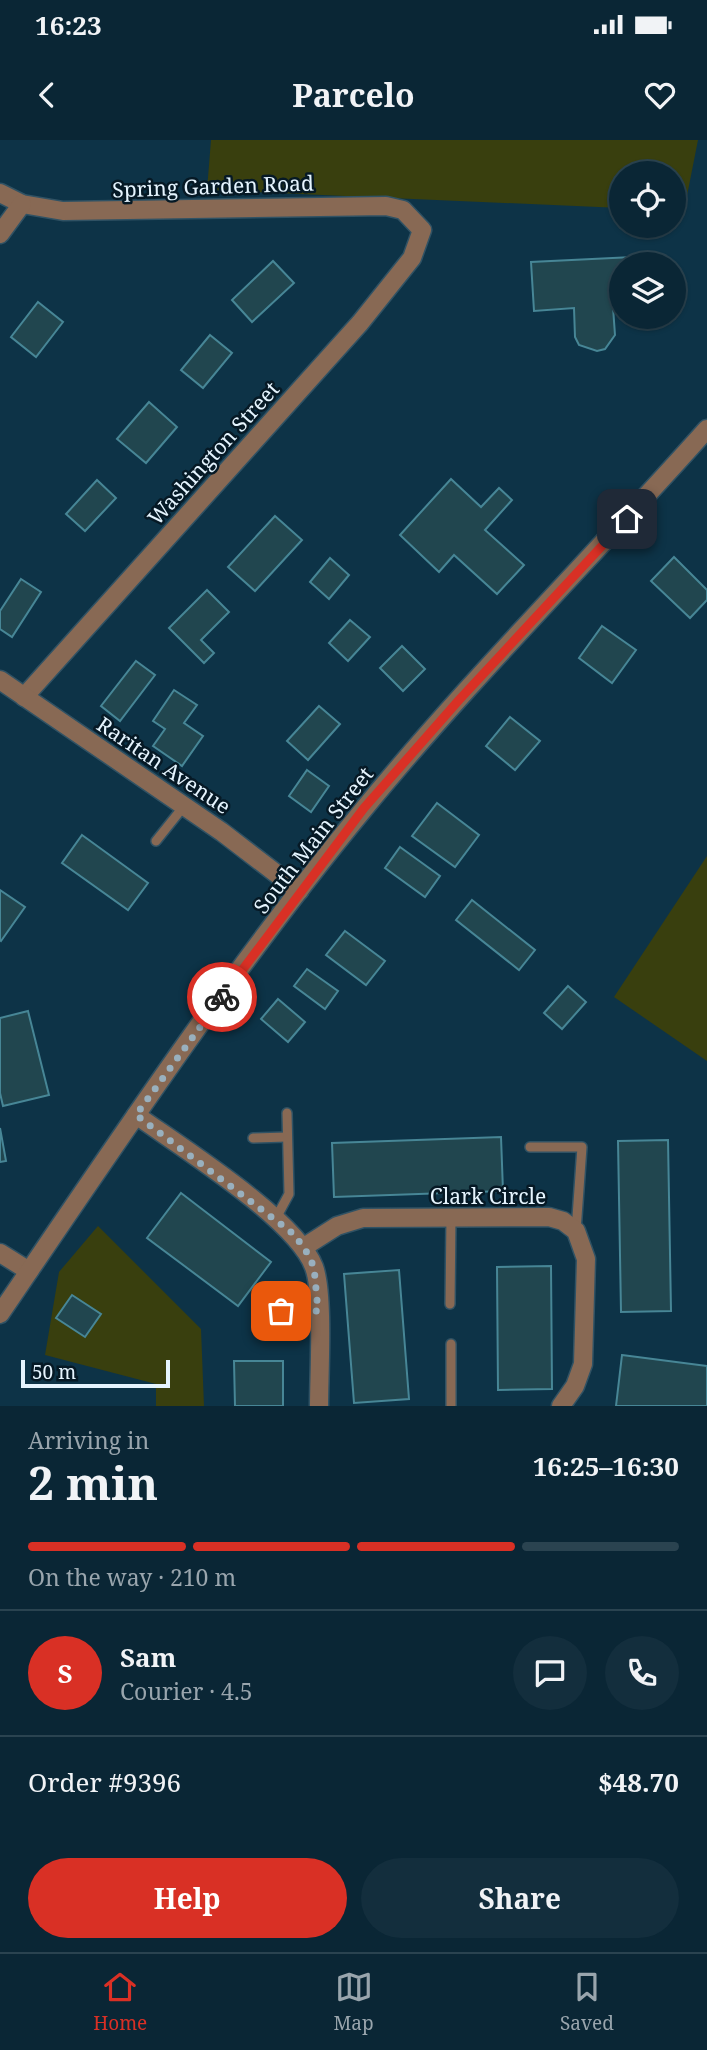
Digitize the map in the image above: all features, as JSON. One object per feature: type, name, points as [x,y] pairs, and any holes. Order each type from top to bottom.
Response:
[{"type":"street","name":"Spring Garden Road","points":[[0,192],[22,204],[63,211],[365,204],[403,210],[422,230]]},
{"type":"street","points":[[0,234],[22,204]]},
{"type":"street","name":"Washington Street","points":[[24,697],[360,323],[412,258],[422,230]]},
{"type":"street","name":"South Main Street","points":[[0,1314],[136,1115],[299,891],[364,808],[707,429]]},
{"type":"street","name":"Raritan Avenue","points":[[0,680],[184,806],[299,891]]},
{"type":"street","points":[[136,1115],[276,1218],[304,1247],[317,1278],[319,1406]]},
{"type":"street","name":"Clark Circle","points":[[304,1247],[349,1220],[549,1217],[563,1221],[576,1231]]},
{"type":"street","points":[[561,1406],[575,1387],[583,1364],[586,1259],[576,1231]]},
{"type":"street","points":[[0,1253],[29,1271]]},
{"type":"lane","points":[[156,841],[184,806]]},
{"type":"lane","points":[[276,1218],[289,1194],[287,1112]]},
{"type":"lane","points":[[253,1138],[287,1137]]},
{"type":"lane","points":[[530,1147],[582,1147],[576,1231]]},
{"type":"lane","points":[[450,1304],[451,1218]]},
{"type":"lane","points":[[262,1310],[318,1311]]},
{"type":"lane","points":[[451,1344],[451,1406]]},
{"type":"green space","points":[[211,140],[698,140],[686,201],[686,161],[609,161],[609,207],[207,190]]},
{"type":"green space","points":[[707,856],[707,1061],[614,997]]},
{"type":"green space","points":[[98,1226],[201,1329],[204,1406],[156,1406],[156,1384],[45,1355],[59,1272]]},
{"type":"building","points":[[609,258],[609,329],[615,329],[615,335],[605,349],[597,351],[579,345],[575,337],[574,308],[534,311],[531,262]]},
{"type":"building","points":[[273,261],[294,283],[252,322],[232,300]]},
{"type":"building","points":[[38,302],[63,322],[36,357],[11,337]]},
{"type":"building","points":[[210,335],[232,353],[203,388],[181,370]]},
{"type":"building","points":[[149,402],[177,427],[146,463],[117,439]]},
{"type":"building","points":[[451,479],[481,507],[499,488],[512,500],[485,530],[524,565],[497,594],[454,555],[439,572],[400,535]]},
{"type":"building","points":[[97,480],[116,498],[85,531],[66,514]]},
{"type":"building","points":[[275,516],[302,540],[255,591],[228,567]]},
{"type":"building","points":[[674,557],[707,590],[707,600],[690,618],[651,581]]},
{"type":"building","points":[[330,558],[349,575],[329,599],[310,582]]},
{"type":"building","points":[[21,579],[41,592],[12,637],[0,629],[0,611]]},
{"type":"building","points":[[207,590],[229,612],[201,640],[214,653],[204,663],[169,628]]},
{"type":"building","points":[[350,620],[370,637],[348,661],[329,643]]},
{"type":"building","points":[[602,626],[636,650],[612,683],[579,658]]},
{"type":"building","points":[[402,646],[425,669],[403,691],[380,668]]},
{"type":"building","points":[[136,661],[155,675],[120,721],[101,706]]},
{"type":"building","points":[[174,690],[197,705],[184,723],[203,736],[182,766],[153,746],[165,729],[153,721]]},
{"type":"building","points":[[319,706],[340,724],[308,760],[287,741]]},
{"type":"building","points":[[510,717],[540,741],[515,770],[486,746]]},
{"type":"building","points":[[307,770],[329,786],[311,812],[289,796]]},
{"type":"building","points":[[437,803],[479,835],[455,867],[412,836]]},
{"type":"building","points":[[82,835],[148,883],[128,910],[62,863]]},
{"type":"building","points":[[400,847],[440,876],[425,897],[385,868]]},
{"type":"building","points":[[0,890],[25,907],[1,941],[0,940]]},
{"type":"building","points":[[472,900],[535,950],[519,970],[456,920]]},
{"type":"building","points":[[345,931],[385,961],[366,985],[326,955]]},
{"type":"building","points":[[307,969],[338,991],[325,1009],[294,986]]},
{"type":"building","points":[[568,986],[586,1002],[562,1029],[544,1013]]},
{"type":"building","points":[[278,999],[305,1022],[288,1042],[261,1019]]},
{"type":"building","points":[[28,1011],[49,1095],[3,1106],[0,1093],[0,1018]]},
{"type":"building","points":[[0,1128],[6,1161],[0,1162]]},
{"type":"building","points":[[501,1137],[503,1191],[334,1197],[332,1143]]},
{"type":"building","points":[[668,1140],[671,1311],[621,1312],[618,1141]]},
{"type":"building","points":[[181,1193],[271,1262],[238,1306],[147,1238]]},
{"type":"building","points":[[551,1266],[552,1389],[498,1390],[497,1267]]},
{"type":"building","points":[[399,1270],[409,1399],[354,1403],[344,1274]]},
{"type":"building","points":[[72,1295],[101,1314],[85,1337],[56,1318]]},
{"type":"building","points":[[622,1355],[707,1366],[707,1406],[616,1406]]},
{"type":"building","points":[[234,1361],[283,1361],[283,1406],[235,1406]]},
{"type":"way so far","points":[[222,997],[136,1115],[276,1218],[304,1247],[317,1278],[318,1311],[281,1311]]},
{"type":"route","points":[[222,997],[299,891],[364,808],[568,580],[627,519]]}]
